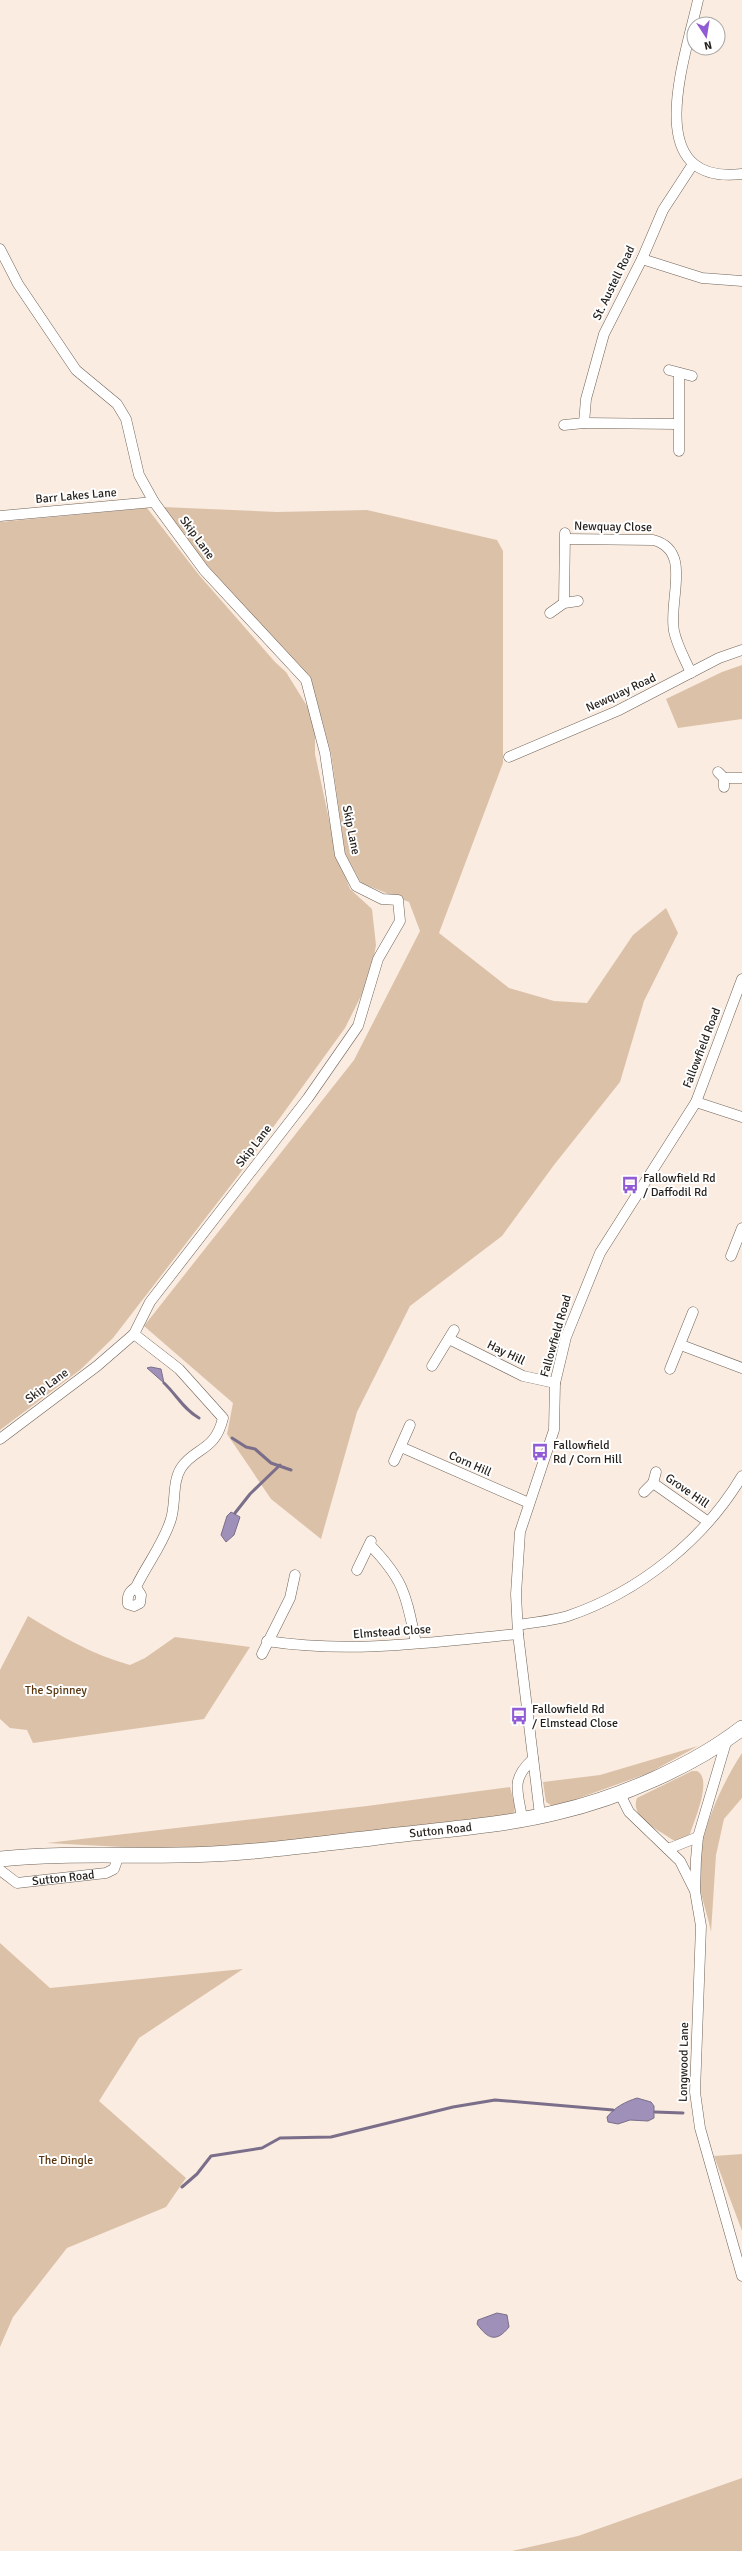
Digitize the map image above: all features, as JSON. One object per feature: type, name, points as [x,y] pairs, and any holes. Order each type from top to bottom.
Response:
[{"type":"main road","name":"Sutton Road","points":[[0,1859],[41,1855],[178,1855],[239,1852],[438,1830],[540,1816],[589,1804],[663,1775],[727,1739],[742,1728]]},
{"type":"street","points":[[698,0],[678,94],[676,121],[678,142],[685,156],[693,164],[706,172],[726,176],[742,174]]},
{"type":"street","name":"St. Austell Road","points":[[584,423],[589,384],[604,334],[642,259],[663,210],[693,164]]},
{"type":"street","name":"Skip Lane","points":[[0,249],[18,284],[76,370],[117,404],[126,419],[139,475],[154,502],[204,570],[306,680],[325,753],[340,854],[356,886],[382,899],[398,900],[400,921],[378,959],[358,1026],[308,1098],[150,1302],[134,1334],[97,1366],[0,1438]]},
{"type":"street","points":[[642,259],[702,278],[742,281]]},
{"type":"street","points":[[668,370],[692,376]]},
{"type":"street","points":[[679,373],[677,424],[679,451]]},
{"type":"street","points":[[564,426],[584,423],[677,424]]},
{"type":"street","name":"Barr Lakes Lane","points":[[0,516],[154,502]]},
{"type":"street","name":"Newquay Close","points":[[564,603],[566,536],[652,540],[664,542],[670,547],[677,568],[673,629],[677,644],[691,673]]},
{"type":"street","points":[[550,613],[564,603],[578,601]]},
{"type":"street","name":"Newquay Road","points":[[509,757],[617,711],[719,658],[742,650]]},
{"type":"street","points":[[722,779],[742,778]]},
{"type":"street","name":"Fallowfield Road","points":[[540,1816],[518,1630],[516,1594],[520,1532],[554,1430],[555,1383],[566,1337],[600,1253],[696,1102],[742,979]]},
{"type":"street","points":[[696,1102],[742,1117]]},
{"type":"street","points":[[731,1256],[741,1235]]},
{"type":"street","points":[[670,1369],[681,1345],[693,1312]]},
{"type":"street","points":[[432,1366],[454,1330]]},
{"type":"street","points":[[134,1334],[179,1369],[223,1418],[215,1439],[181,1468],[178,1476],[171,1519],[155,1556],[136,1587]]},
{"type":"street","name":"Hay Hill","points":[[449,1340],[523,1376],[555,1383]]},
{"type":"street","points":[[681,1345],[742,1368]]},
{"type":"street","points":[[394,1460],[410,1425]]},
{"type":"street","name":"Corn Hill","points":[[401,1447],[529,1504]]},
{"type":"street","name":"Grove Hill","points":[[644,1492],[652,1483],[656,1472]]},
{"type":"street","name":"Elmstead Close","points":[[267,1641],[331,1648],[371,1648],[518,1630],[568,1616],[612,1597],[654,1571],[686,1547],[742,1476]]},
{"type":"street","name":"Grove Hill","points":[[652,1483],[707,1521]]},
{"type":"street","points":[[357,1570],[371,1542],[391,1566],[406,1594],[416,1643]]},
{"type":"street","points":[[262,1654],[267,1641],[290,1598],[295,1575]]},
{"type":"street","name":"Longwood Lane","points":[[727,1739],[698,1837],[695,1891],[701,1926],[695,2092],[696,2111],[742,2276]]},
{"type":"street","points":[[522,1818],[516,1781],[522,1768],[533,1758]]},
{"type":"street","name":"Longwood Lane","points":[[619,1792],[629,1812],[680,1861],[695,1891]]},
{"type":"street","points":[[668,1849],[698,1837]]},
{"type":"street","name":"Sutton Road","points":[[0,1870],[17,1883],[106,1873],[114,1869],[119,1855]]},
{"type":"green space","points":[[163,507],[277,512],[367,510],[497,540],[503,551],[503,763],[439,933],[509,988],[554,1001],[587,1003],[633,935],[666,908],[678,933],[644,1001],[620,1082],[554,1165],[502,1236],[410,1306],[357,1412],[321,1539],[271,1499],[227,1434],[233,1403],[144,1326],[354,1060],[420,931],[409,902],[361,883],[345,853],[331,753],[312,683],[207,567]]},
{"type":"green space","points":[[147,508],[199,575],[275,662],[286,672],[315,719],[315,754],[336,852],[350,889],[372,909],[376,945],[370,978],[345,1028],[238,1176],[113,1338],[80,1370],[0,1430],[0,522]]},
{"type":"green space","points":[[742,665],[742,719],[678,728],[666,699],[722,672]]},
{"type":"green space","name":"The Spinney","points":[[28,1616],[65,1638],[103,1656],[130,1665],[145,1658],[175,1637],[250,1647],[204,1719],[33,1743],[27,1730],[10,1728],[0,1719],[0,1670]]},
{"type":"green space","points":[[698,1746],[649,1773],[554,1807],[546,1802],[543,1782],[600,1775]]},
{"type":"green space","points":[[742,1753],[742,1798],[724,1819],[716,1855],[711,1932],[699,1881],[701,1848],[705,1831],[718,1797]]},
{"type":"green space","points":[[692,1771],[697,1771],[701,1775],[703,1791],[701,1800],[690,1834],[679,1841],[673,1840],[647,1823],[641,1817],[637,1812],[637,1798]]},
{"type":"green space","points":[[510,1787],[515,1807],[514,1814],[287,1842],[179,1850],[47,1843],[367,1806]]},
{"type":"green space","name":"The Dingle","points":[[0,1943],[50,1988],[243,1969],[139,2038],[99,2101],[186,2178],[166,2207],[67,2248],[13,2317],[0,2347]]},
{"type":"green space","points":[[742,2154],[742,2231],[714,2156]]},
{"type":"green space","points":[[742,2478],[742,2551],[512,2551],[578,2536]]},
{"type":"shaded area","points":[[151,1367],[161,1369],[164,1383],[147,1368]]},
{"type":"shaded area","points":[[231,1512],[240,1517],[234,1535],[226,1542],[221,1535],[227,1516]]},
{"type":"shaded area","points":[[637,2098],[651,2102],[654,2106],[654,2118],[648,2121],[630,2120],[618,2124],[608,2122],[607,2117],[613,2110],[624,2103]]},
{"type":"shaded area","points":[[497,2313],[507,2315],[509,2327],[500,2335],[492,2337],[485,2333],[477,2324],[478,2320]]},
{"type":"waterway","points":[[164,1383],[184,1406],[199,1418]]},
{"type":"waterway","points":[[232,1438],[246,1447],[255,1449],[271,1463],[291,1470]]},
{"type":"waterway","points":[[235,1513],[250,1494],[280,1465]]},
{"type":"waterway","points":[[182,2187],[197,2174],[211,2156],[262,2148],[280,2138],[331,2137],[453,2107],[495,2100],[613,2110]]},
{"type":"waterway","points":[[655,2112],[683,2113]]},
{"type":"place","name":"Fallowfield Rd / Daffodil Rd","points":[[630,1185]]},
{"type":"place","name":"Fallowfield Rd / Corn Hill","points":[[540,1452]]},
{"type":"place","name":"Fallowfield Rd / Elmstead Close","points":[[519,1716]]}]
